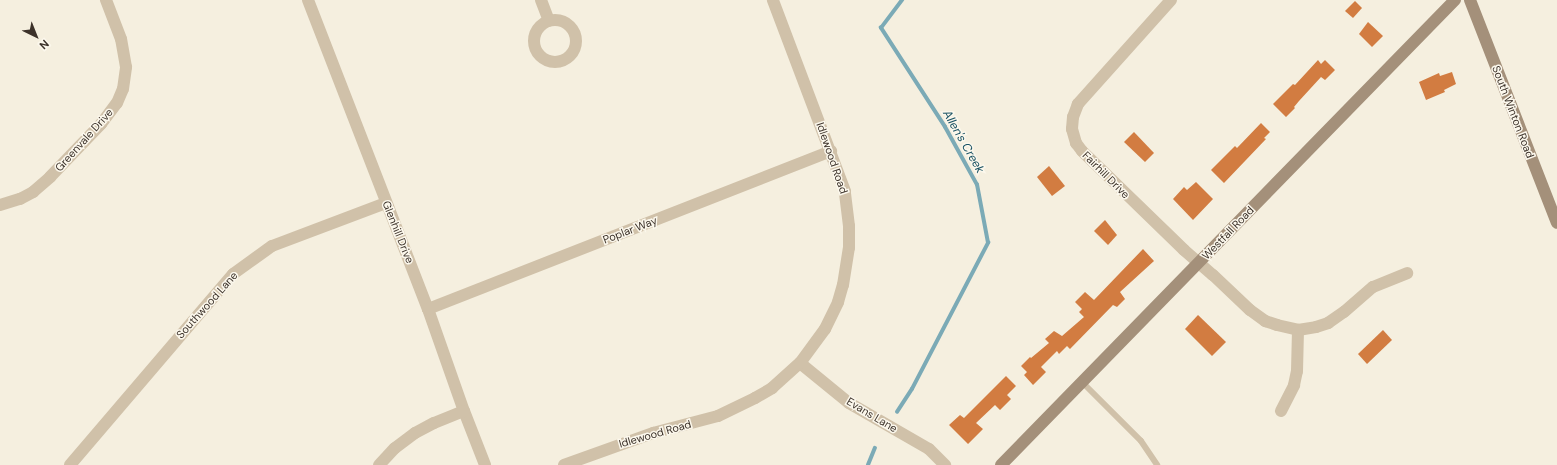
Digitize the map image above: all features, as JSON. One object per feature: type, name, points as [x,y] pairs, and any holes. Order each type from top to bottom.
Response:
[{"type":"street","name":"Greenvale Drive","points":[[0,205],[20,199],[33,192],[50,177],[101,124],[117,103],[123,89],[126,67],[121,39],[106,0]]},
{"type":"street","name":"Glenhill Drive","points":[[308,0],[428,308],[464,412],[486,465]]},
{"type":"street","points":[[541,0],[549,21]]},
{"type":"street","name":"Idlewood Road","points":[[564,465],[653,433],[700,422],[738,408],[772,388],[800,363],[825,329],[838,302],[847,266],[849,226],[845,191],[773,0]]},
{"type":"street","name":"Fairhill Drive","points":[[1171,0],[1084,96],[1073,117],[1072,129],[1076,142],[1082,151],[1199,263],[1257,316],[1277,325],[1298,330]]},
{"type":"street","name":"Westfall Road","points":[[1001,465],[1455,0]]},
{"type":"street","name":"South Winton Road","points":[[1470,0],[1557,223]]},
{"type":"street","name":"Poplar Way","points":[[428,308],[831,151]]},
{"type":"street","name":"Southwood Lane","points":[[70,465],[220,287],[248,261],[272,246],[386,203]]},
{"type":"street","points":[[1281,411],[1294,385],[1297,371],[1298,330],[1328,323],[1344,312],[1373,287],[1407,273]]},
{"type":"street","name":"Evans Lane","points":[[800,363],[849,403],[929,449],[945,465]]},
{"type":"street","points":[[379,465],[395,448],[415,433],[449,417],[464,412]]},
{"type":"lane","points":[[1082,382],[1141,441],[1157,465]]},
{"type":"building","points":[[1355,1],[1362,8],[1353,18],[1345,11]]},
{"type":"building","points":[[1368,22],[1383,36],[1372,47],[1359,34]]},
{"type":"building","points":[[1318,60],[1321,64],[1325,60],[1335,70],[1325,80],[1321,77],[1286,117],[1273,104],[1293,84],[1295,85]]},
{"type":"building","points":[[1452,72],[1456,84],[1444,90],[1445,92],[1426,100],[1419,82],[1439,73],[1440,76]]},
{"type":"building","points":[[1261,123],[1270,132],[1264,138],[1266,139],[1224,183],[1211,170],[1235,146],[1237,148]]},
{"type":"building","points":[[1134,132],[1154,153],[1145,162],[1124,142]]},
{"type":"building","points":[[1049,166],[1065,186],[1052,196],[1037,177]]},
{"type":"building","points":[[1196,182],[1213,199],[1193,220],[1173,199],[1184,187],[1187,190]]},
{"type":"building","points":[[1105,220],[1117,235],[1108,245],[1094,231]]},
{"type":"building","points":[[1143,249],[1154,261],[1120,292],[1125,299],[1117,307],[1113,305],[1070,349],[1067,346],[1059,354],[1057,351],[1041,367],[1046,372],[1033,385],[1024,375],[1027,372],[1021,366],[1030,357],[1031,358],[1049,343],[1045,339],[1054,331],[1062,336],[1084,317],[1079,312],[1082,309],[1075,302],[1085,292],[1094,300]]},
{"type":"building","points":[[1198,315],[1226,342],[1212,356],[1185,329]]},
{"type":"building","points":[[1383,330],[1392,340],[1367,364],[1358,354]]},
{"type":"building","points":[[1006,376],[1016,386],[1007,395],[1011,399],[1000,410],[995,405],[976,423],[983,429],[968,444],[949,425],[960,415],[964,418]]},
{"type":"waterway","name":"Allen's Creek","points":[[897,412],[912,389],[988,243],[977,185],[945,127],[881,28],[902,0]]},
{"type":"waterway","name":"Allen's Creek","points":[[868,465],[875,448]]}]
